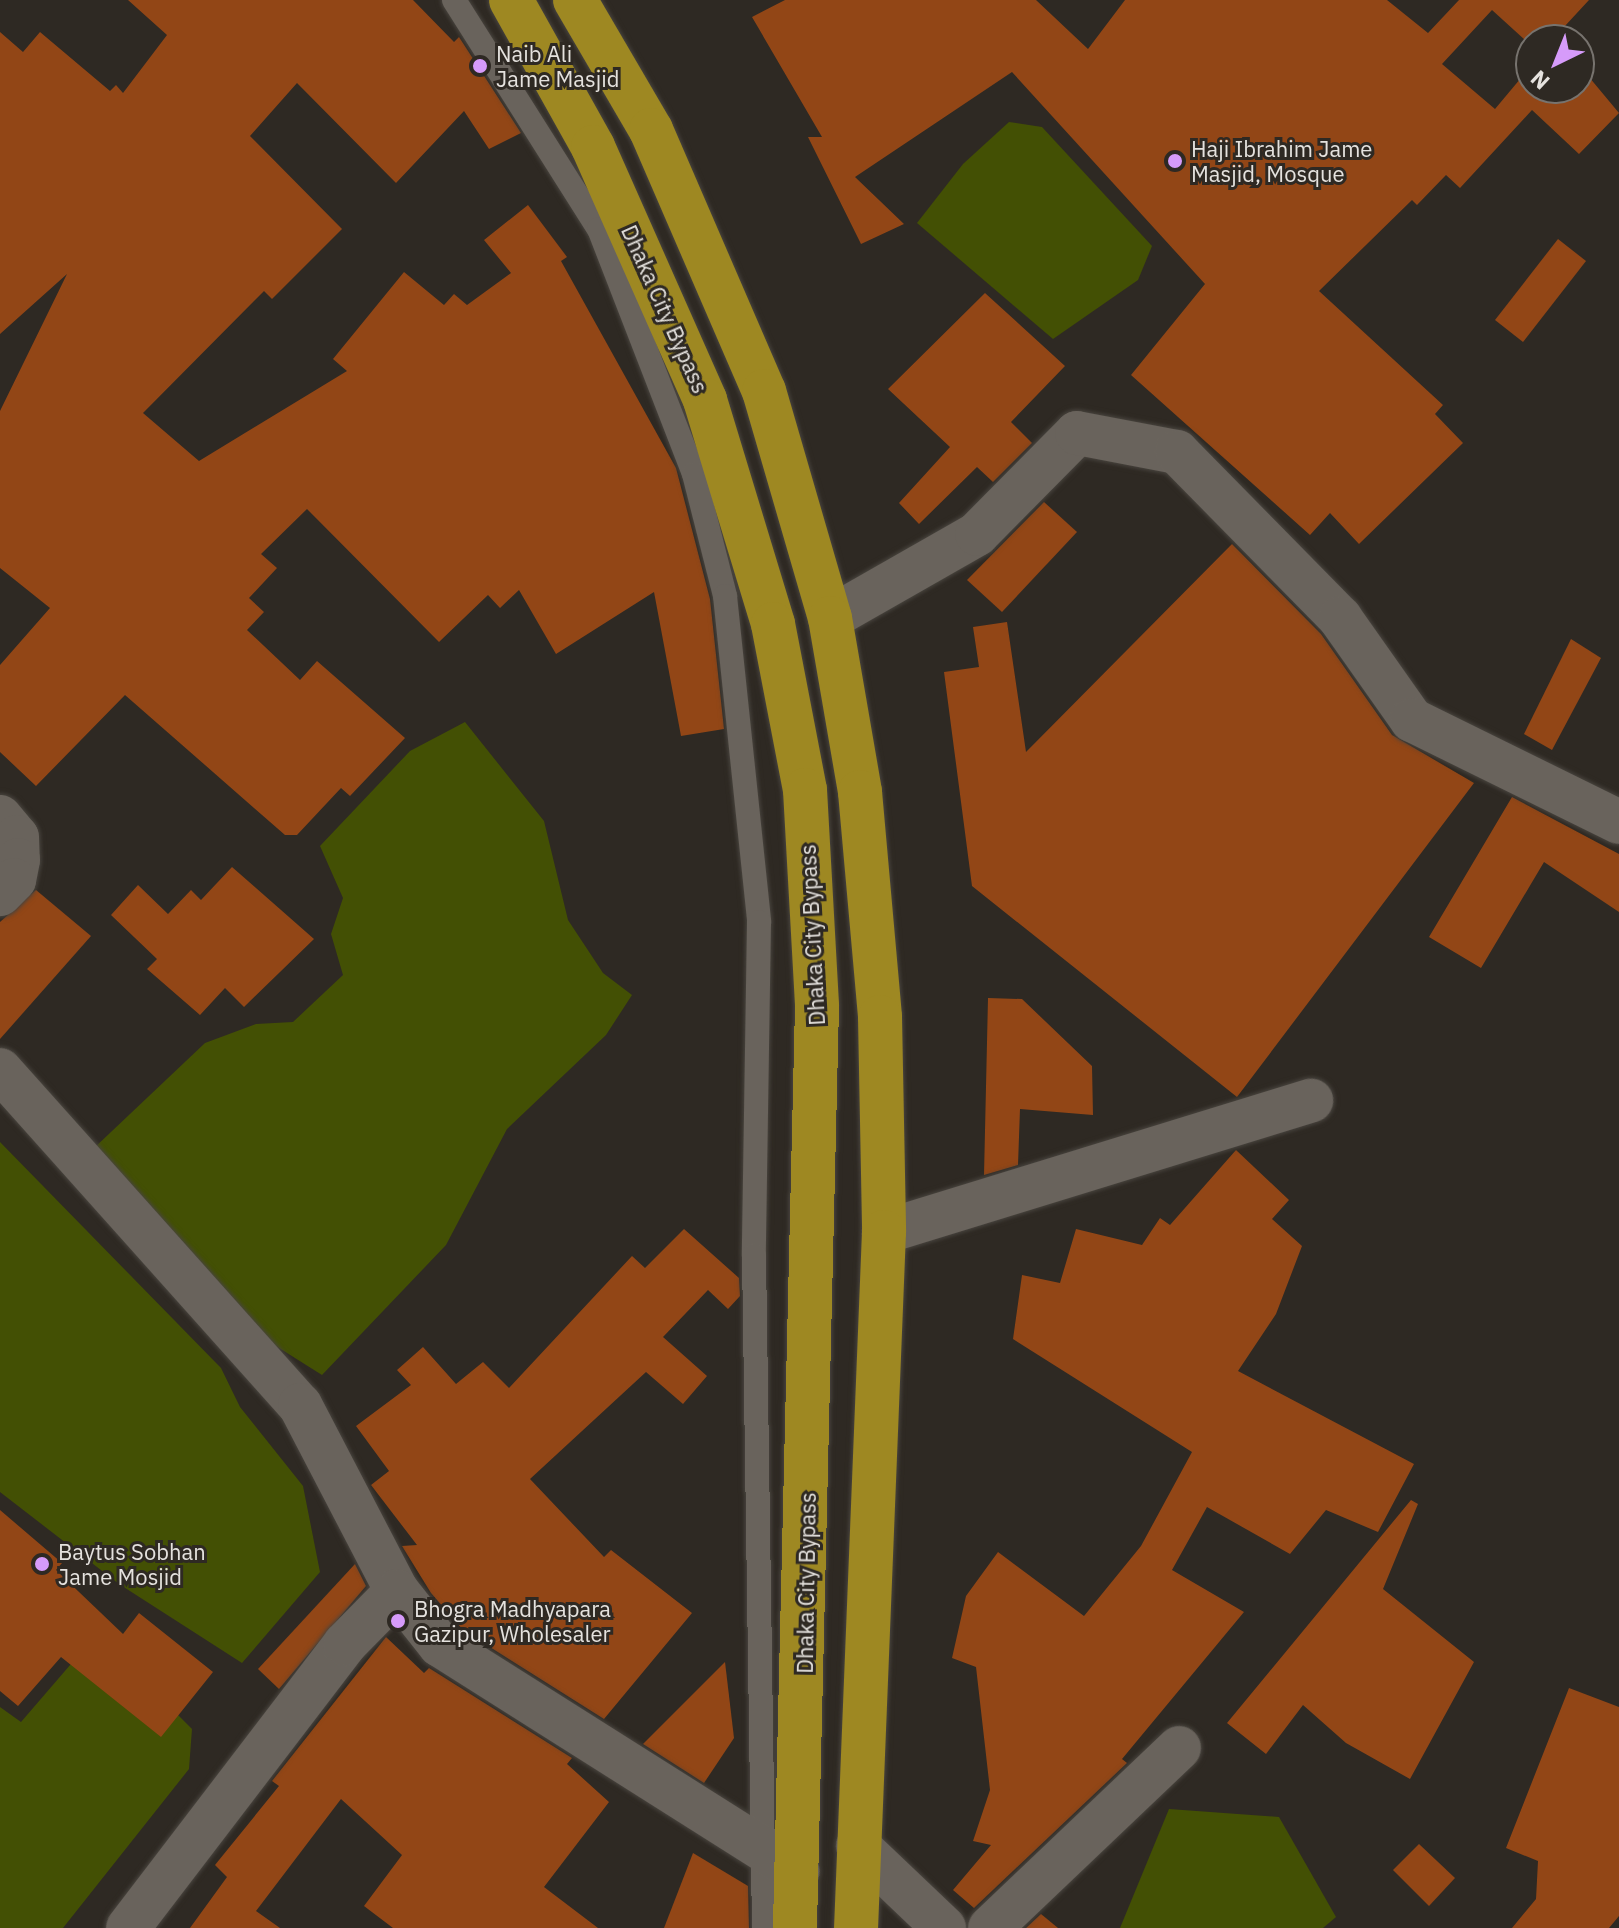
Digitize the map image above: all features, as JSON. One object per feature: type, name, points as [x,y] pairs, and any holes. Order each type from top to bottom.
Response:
[{"type":"highway","name":"Dhaka City Bypass","points":[[511,0],[593,147],[705,400],[773,624],[805,790],[817,1006],[781,1864],[795,1928]]},
{"type":"highway","points":[[575,0],[651,130],[764,391],[830,618],[860,792],[877,987],[884,1232],[856,1928]]},
{"type":"street","points":[[830,618],[977,534],[1077,433],[1177,452],[1340,618],[1412,720],[1619,822]]},
{"type":"street","points":[[0,817],[17,837],[18,860],[14,880],[0,894]]},
{"type":"street","points":[[0,1070],[300,1405],[397,1591],[440,1645],[781,1864]]},
{"type":"street","points":[[884,1232],[1311,1101]]},
{"type":"street","points":[[128,1928],[345,1644],[397,1591]]},
{"type":"street","points":[[990,1928],[1179,1748]]},
{"type":"street","points":[[858,1846],[944,1928]]},
{"type":"lane","points":[[454,0],[599,229],[694,474],[725,596],[759,922],[754,1255],[781,1864],[764,1928]]},
{"type":"shaded area","points":[[1009,122],[1042,127],[1152,246],[1138,280],[1053,339],[917,223],[963,164]]},
{"type":"shaded area","points":[[465,722],[544,821],[568,920],[603,973],[632,995],[606,1035],[507,1129],[446,1245],[322,1375],[268,1341],[93,1149],[205,1043],[256,1024],[293,1022],[343,975],[331,934],[343,898],[320,846],[410,751]]},
{"type":"shaded area","points":[[0,1142],[221,1368],[240,1407],[303,1486],[320,1572],[242,1663],[119,1584],[0,1492]]},
{"type":"shaded area","points":[[83,1650],[149,1686],[192,1729],[189,1769],[63,1928],[0,1928],[0,1707],[21,1722]]},
{"type":"shaded area","points":[[1169,1809],[1279,1817],[1336,1917],[1323,1928],[1120,1928]]},
{"type":"building","points":[[128,0],[413,0],[454,42],[459,37],[521,133],[489,149],[464,111],[396,183],[297,83],[250,136],[342,229],[272,299],[264,291],[143,413],[199,461],[347,371],[333,359],[404,272],[444,305],[454,294],[467,305],[511,273],[484,240],[528,205],[567,257],[561,261],[676,468],[710,599],[724,729],[681,736],[654,592],[556,654],[519,590],[500,608],[488,595],[439,642],[307,509],[261,554],[277,568],[249,598],[264,612],[247,630],[300,680],[317,661],[405,738],[350,796],[341,788],[297,835],[285,835],[125,695],[36,786],[0,752],[0,665],[50,608],[0,568],[0,411],[67,274],[0,334],[0,32],[23,52],[40,32],[110,91],[116,85],[123,93],[167,35]]},
{"type":"building","points":[[785,0],[1036,0],[1088,49],[1125,0],[1387,0],[1428,33],[1459,0],[1589,0],[1567,24],[1515,24],[1515,31],[1492,10],[1442,64],[1495,109],[1515,85],[1515,104],[1595,104],[1595,84],[1619,113],[1579,154],[1532,110],[1460,188],[1446,175],[1417,205],[1412,200],[1319,291],[1443,405],[1435,414],[1463,443],[1359,544],[1330,513],[1310,535],[1131,375],[1205,284],[1012,72],[855,177],[904,224],[861,244],[808,137],[822,137],[752,17]]},
{"type":"building","points":[[1558,239],[1586,261],[1523,342],[1495,320]]},
{"type":"building","points":[[985,293],[1065,366],[1011,422],[1032,443],[993,482],[977,467],[919,524],[899,503],[950,447],[888,389]]},
{"type":"building","points":[[1044,502],[1077,532],[1002,612],[967,580]]},
{"type":"building","points":[[1232,544],[1321,634],[1392,735],[1474,783],[1237,1097],[972,886],[944,672],[979,667],[973,627],[1007,622],[1026,752]]},
{"type":"building","points":[[1571,639],[1601,658],[1552,750],[1524,734]]},
{"type":"building","points":[[1512,797],[1619,854],[1619,912],[1544,862],[1481,968],[1429,937]]},
{"type":"building","points":[[232,867],[314,939],[244,1007],[225,988],[200,1015],[147,969],[157,959],[111,915],[138,885],[168,914],[191,890],[201,900]]},
{"type":"building","points":[[36,890],[91,936],[0,1039],[0,922]]},
{"type":"building","points":[[988,998],[1022,999],[1092,1066],[1093,1115],[1020,1109],[1018,1165],[984,1175]]},
{"type":"building","points":[[1236,1150],[1289,1200],[1272,1219],[1302,1246],[1276,1314],[1238,1371],[1414,1464],[1378,1532],[1326,1510],[1290,1554],[1207,1507],[1172,1570],[1244,1612],[1122,1759],[1127,1763],[974,1908],[953,1890],[991,1845],[973,1841],[990,1790],[976,1667],[952,1658],[966,1596],[998,1552],[1084,1616],[1141,1546],[1192,1452],[1013,1339],[1022,1275],[1060,1283],[1076,1229],[1142,1245],[1160,1218],[1170,1225]]},
{"type":"building","points":[[684,1229],[739,1278],[740,1296],[728,1309],[708,1290],[663,1337],[707,1376],[683,1404],[646,1372],[530,1479],[604,1557],[611,1550],[692,1613],[604,1719],[463,1630],[431,1593],[402,1546],[417,1545],[371,1485],[389,1471],[356,1426],[411,1385],[397,1370],[423,1347],[456,1384],[483,1362],[509,1388],[632,1256],[645,1268]]},
{"type":"building","points":[[1411,1500],[1418,1504],[1383,1589],[1474,1662],[1410,1779],[1346,1743],[1303,1705],[1266,1754],[1227,1723]]},
{"type":"building","points":[[0,1510],[62,1563],[56,1570],[123,1634],[139,1613],[213,1672],[161,1737],[61,1657],[18,1706],[0,1691]]},
{"type":"building","points":[[355,1564],[366,1586],[279,1689],[258,1669]]},
{"type":"building","points":[[386,1637],[424,1673],[429,1668],[572,1758],[567,1764],[609,1802],[544,1887],[598,1928],[393,1928],[364,1906],[402,1855],[341,1799],[256,1911],[280,1928],[190,1928],[227,1877],[215,1865],[279,1786],[272,1781]]},
{"type":"building","points":[[725,1662],[734,1738],[704,1783],[643,1744]]},
{"type":"building","points":[[1569,1688],[1619,1707],[1619,1916],[1609,1928],[1512,1928],[1536,1899],[1538,1861],[1506,1848]]},
{"type":"building","points":[[1419,1844],[1455,1878],[1429,1906],[1393,1870]]},
{"type":"building","points":[[693,1853],[748,1886],[749,1928],[664,1928]]},
{"type":"building","points":[[1041,1914],[1058,1928],[1026,1928]]},
{"type":"place","name":"Naib Ali Jame Masjid","points":[[480,66]]},
{"type":"place","name":"Haji Ibrahim Jame Masjid, Mosque","points":[[1175,161]]},
{"type":"place","name":"Baytus Sobhan Jame Mosjid","points":[[42,1564]]},
{"type":"place","name":"Bhogra Madhyapara Gazipur, Wholesaler","points":[[398,1621]]}]
